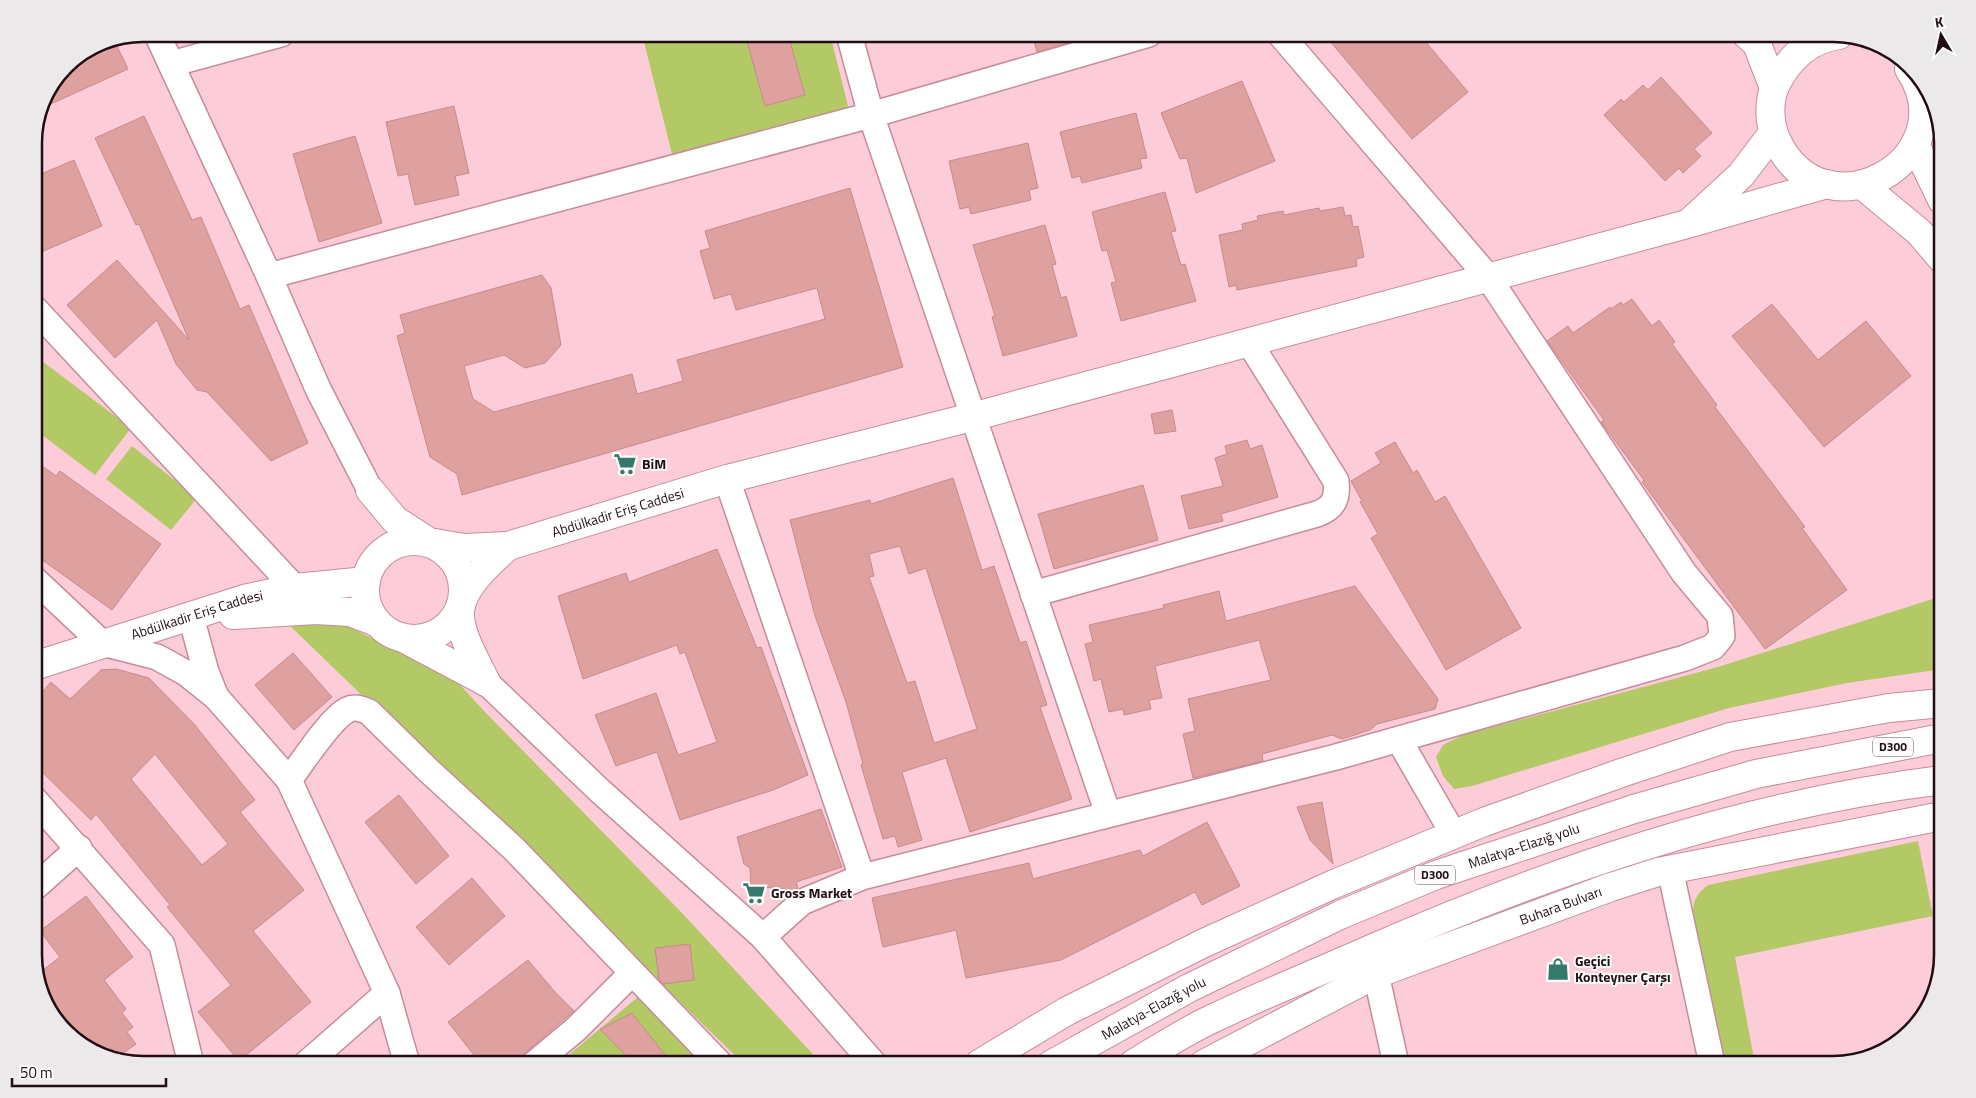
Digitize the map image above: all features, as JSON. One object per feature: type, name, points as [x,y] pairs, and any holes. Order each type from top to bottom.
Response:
[{"type":"main road","points":[[1755,42],[1774,88]]},
{"type":"main road","points":[[1817,42],[1799,51],[1784,68],[1774,88],[1770,111],[1773,133],[1781,150],[1794,166],[1809,177],[1827,184],[1845,187],[1862,185],[1884,177],[1902,163],[1924,127]]},
{"type":"main road","points":[[1920,95],[1924,127],[1933,164]]},
{"type":"main road","points":[[1687,224],[1741,175],[1773,133]]},
{"type":"main road","name":"Abdülkadir Eriş Caddesi","points":[[429,542],[464,548],[508,546],[727,479],[972,417],[1687,224],[1827,184]]},
{"type":"main road","points":[[1862,185],[1919,232],[1933,249]]},
{"type":"main road","points":[[370,490],[395,520],[444,550],[456,562],[463,577],[464,594],[460,610],[464,636],[486,682]]},
{"type":"main road","points":[[370,490],[379,522],[381,541],[368,573],[368,609],[376,622],[389,633],[405,638],[486,682]]},
{"type":"main road","points":[[368,573],[382,552],[396,544],[413,540],[429,542]]},
{"type":"main road","points":[[405,638],[421,639],[437,634],[451,624],[460,610],[471,585],[508,546]]},
{"type":"main road","name":"Abdülkadir Eriş Caddesi","points":[[43,663],[244,599],[368,573]]},
{"type":"main road","points":[[192,617],[316,610],[350,612],[376,622]]},
{"type":"main road","points":[[992,1056],[1067,1011],[1197,946],[1334,884],[1454,835],[1624,772],[1730,737],[1889,708],[1934,704]]},
{"type":"main road","name":"Malatya-Elazığ yolu","points":[[1066,1056],[1189,988],[1340,915],[1436,875],[1634,809],[1756,774],[1844,755],[1934,739]]},
{"type":"main road","points":[[1147,1056],[1214,1018],[1434,922],[1525,885],[1620,853],[1764,814],[1886,787],[1934,781]]},
{"type":"main road","name":"Buhara Bulvarı","points":[[1219,1056],[1376,974],[1611,887],[1670,869],[1934,818]]},
{"type":"street","points":[[269,276],[870,115],[1120,42]]},
{"type":"street","points":[[764,937],[802,902],[862,878],[1399,740],[1685,658],[1713,647],[1722,636],[1720,616],[1684,573],[1488,278],[1287,42]]},
{"type":"street","points":[[161,43],[269,276],[318,389],[370,490]]},
{"type":"street","points":[[171,64],[248,43]]},
{"type":"street","points":[[851,43],[870,115],[1108,814]]},
{"type":"street","points":[[43,318],[295,588]]},
{"type":"street","points":[[1033,594],[1317,514],[1326,511],[1334,504],[1337,492],[1336,481],[1249,342]]},
{"type":"street","points":[[727,479],[862,878]]},
{"type":"street","points":[[43,587],[102,643],[157,657],[186,673],[216,697],[289,780],[387,993],[405,1056]]},
{"type":"street","points":[[192,617],[206,672],[216,697]]},
{"type":"street","points":[[486,682],[600,791],[764,937],[867,1056]]},
{"type":"street","points":[[289,780],[346,710],[357,707],[369,712],[428,770],[514,849],[712,1056]]},
{"type":"street","points":[[1399,740],[1454,835]]},
{"type":"street","points":[[43,809],[162,945],[189,1056]]},
{"type":"street","points":[[43,880],[79,848]]},
{"type":"street","points":[[1670,869],[1710,1056]]},
{"type":"street","points":[[544,1056],[576,1029],[632,972]]},
{"type":"street","points":[[1376,974],[1394,1056]]},
{"type":"street","points":[[315,1056],[387,993]]},
{"type":"green space","points":[[644,43],[832,43],[849,110],[672,154]]},
{"type":"green space","points":[[43,362],[131,428],[95,475],[43,436]]},
{"type":"green space","points":[[132,446],[197,498],[171,530],[106,479]]},
{"type":"green space","points":[[1934,599],[1934,670],[1847,683],[1729,708],[1472,786],[1454,789],[1443,776],[1436,757],[1443,745],[1463,735],[1718,667]]},
{"type":"green space","points":[[286,622],[343,624],[376,640],[442,665],[484,711],[683,914],[815,1056],[736,1056]]},
{"type":"green space","points":[[1918,841],[1933,916],[1735,957],[1754,1056],[1720,1056],[1693,911],[1694,903],[1699,893],[1708,885]]},
{"type":"green space","points":[[645,991],[700,1050],[692,1056],[568,1056]]},
{"type":"building","points":[[1034,42],[1069,42],[1037,52]]},
{"type":"building","points":[[1331,42],[1426,42],[1468,92],[1412,139]]},
{"type":"building","points":[[747,43],[790,43],[805,95],[765,106]]},
{"type":"building","points":[[117,46],[128,69],[50,104],[63,82],[72,72],[99,53]]},
{"type":"building","points":[[1661,77],[1712,133],[1694,149],[1701,156],[1683,173],[1679,168],[1665,181],[1604,115],[1621,99],[1624,102],[1643,85],[1648,90]]},
{"type":"building","points":[[1242,81],[1275,161],[1196,193],[1187,158],[1180,159],[1161,113]]},
{"type":"building","points":[[454,106],[469,173],[455,176],[459,195],[415,205],[408,174],[398,176],[386,122]]},
{"type":"building","points":[[1136,113],[1147,158],[1140,159],[1142,168],[1082,183],[1080,176],[1072,178],[1060,132]]},
{"type":"building","points":[[144,116],[192,220],[201,217],[240,309],[249,305],[308,443],[271,461],[207,392],[197,390],[176,364],[157,320],[115,358],[67,305],[117,260],[189,340],[139,224],[136,225],[95,138]]},
{"type":"building","points":[[355,136],[382,223],[319,242],[293,154]]},
{"type":"building","points":[[1028,143],[1038,188],[1029,190],[1031,200],[971,214],[969,207],[960,209],[949,161]]},
{"type":"building","points":[[74,160],[102,226],[43,251],[43,173]]},
{"type":"building","points":[[850,188],[903,367],[462,495],[457,474],[430,457],[397,336],[405,333],[400,315],[542,275],[551,288],[561,345],[545,363],[525,368],[504,355],[464,366],[473,399],[494,412],[632,374],[637,394],[683,381],[677,360],[825,319],[817,288],[736,310],[731,294],[714,299],[700,251],[710,248],[705,231]]},
{"type":"building","points":[[1165,192],[1176,231],[1171,232],[1181,265],[1185,264],[1196,301],[1121,321],[1111,283],[1116,282],[1107,250],[1102,251],[1092,212]]},
{"type":"building","points":[[1343,207],[1345,216],[1351,215],[1353,227],[1358,226],[1364,257],[1356,259],[1357,266],[1237,290],[1236,285],[1229,287],[1219,235],[1243,230],[1242,224],[1258,220],[1257,216],[1283,211],[1284,215],[1319,208],[1320,211]]},
{"type":"building","points":[[1045,225],[1056,264],[1052,265],[1061,298],[1066,296],[1077,336],[1003,356],[992,317],[995,316],[973,245]]},
{"type":"building","points":[[1632,299],[1652,326],[1659,320],[1675,342],[1672,344],[1717,405],[1715,407],[1805,527],[1802,528],[1847,590],[1765,649],[1642,482],[1644,480],[1601,422],[1604,420],[1547,341],[1568,326],[1573,333],[1610,307],[1611,309],[1621,302],[1623,305]]},
{"type":"building","points":[[1772,304],[1818,360],[1866,321],[1911,376],[1824,447],[1732,336]]},
{"type":"building","points":[[1172,410],[1176,431],[1155,434],[1151,414]]},
{"type":"building","points":[[1247,440],[1250,449],[1262,445],[1278,497],[1221,514],[1223,521],[1189,529],[1181,496],[1223,486],[1215,458],[1227,454],[1225,446]]},
{"type":"building","points":[[1395,442],[1413,473],[1417,470],[1435,502],[1445,496],[1521,628],[1446,670],[1371,538],[1378,534],[1360,502],[1362,501],[1351,481],[1381,463],[1375,453]]},
{"type":"building","points":[[43,467],[56,476],[60,471],[161,544],[112,610],[43,560]]},
{"type":"building","points":[[953,478],[982,570],[994,566],[1020,643],[1026,641],[1047,705],[1040,707],[1072,799],[970,832],[946,758],[902,772],[922,840],[898,847],[895,836],[883,839],[861,765],[863,764],[846,702],[815,616],[790,520],[870,500],[871,504]],"holes":[[[900,546],[909,574],[926,568],[977,729],[934,743],[915,681],[907,683],[869,577],[874,576],[869,554]]]},
{"type":"building","points":[[1143,485],[1158,540],[1054,569],[1038,514]]},
{"type":"building","points":[[717,549],[757,648],[761,647],[808,775],[773,790],[680,820],[657,752],[616,766],[595,715],[656,693],[678,755],[717,742],[685,652],[680,654],[677,645],[583,679],[558,596],[626,573],[629,582]]},
{"type":"building","points":[[1355,586],[1438,699],[1435,709],[1377,724],[1370,730],[1342,739],[1332,735],[1262,754],[1263,761],[1193,778],[1183,734],[1195,731],[1188,699],[1271,680],[1259,640],[1155,666],[1162,698],[1149,700],[1151,709],[1124,715],[1123,709],[1109,712],[1101,679],[1094,681],[1085,644],[1093,642],[1089,625],[1164,608],[1163,605],[1219,591],[1226,621]]},
{"type":"building","points":[[293,653],[332,697],[294,730],[255,685]]},
{"type":"building","points":[[116,669],[149,678],[194,724],[255,800],[240,812],[304,890],[253,931],[311,1002],[245,1056],[235,1056],[198,1012],[231,985],[167,907],[170,905],[96,814],[91,820],[43,773],[43,691],[51,682],[70,699],[101,670]],"holes":[[[155,754],[228,844],[202,865],[131,779]]]},
{"type":"building","points":[[399,795],[449,856],[416,884],[365,822]]},
{"type":"building","points":[[1322,802],[1333,864],[1310,840],[1297,807]]},
{"type":"building","points":[[821,809],[842,867],[796,882],[798,888],[794,890],[751,886],[750,868],[744,864],[737,837]]},
{"type":"building","points":[[1207,822],[1240,886],[1202,905],[1195,892],[1061,960],[966,978],[956,930],[883,947],[872,898],[1029,863],[1033,879],[1140,850],[1143,856]]},
{"type":"building","points":[[472,878],[505,916],[449,965],[416,927]]},
{"type":"building","points":[[86,896],[133,957],[104,980],[126,1009],[122,1013],[133,1027],[127,1032],[136,1044],[123,1053],[105,1048],[82,1035],[63,1016],[50,993],[44,970],[60,957],[43,935],[43,929]]},
{"type":"building","points":[[690,944],[694,980],[663,984],[659,980],[655,948]]},
{"type":"building","points":[[528,960],[574,1011],[523,1056],[475,1056],[448,1022]]},
{"type":"building","points":[[632,1013],[666,1056],[626,1056],[600,1029]]},
{"type":"place","name":"BiM","points":[[625,464]]},
{"type":"place","name":"Gross Market","points":[[754,893]]},
{"type":"place","name":"Geçici Konteyner Çarşı","points":[[1558,969]]}]
